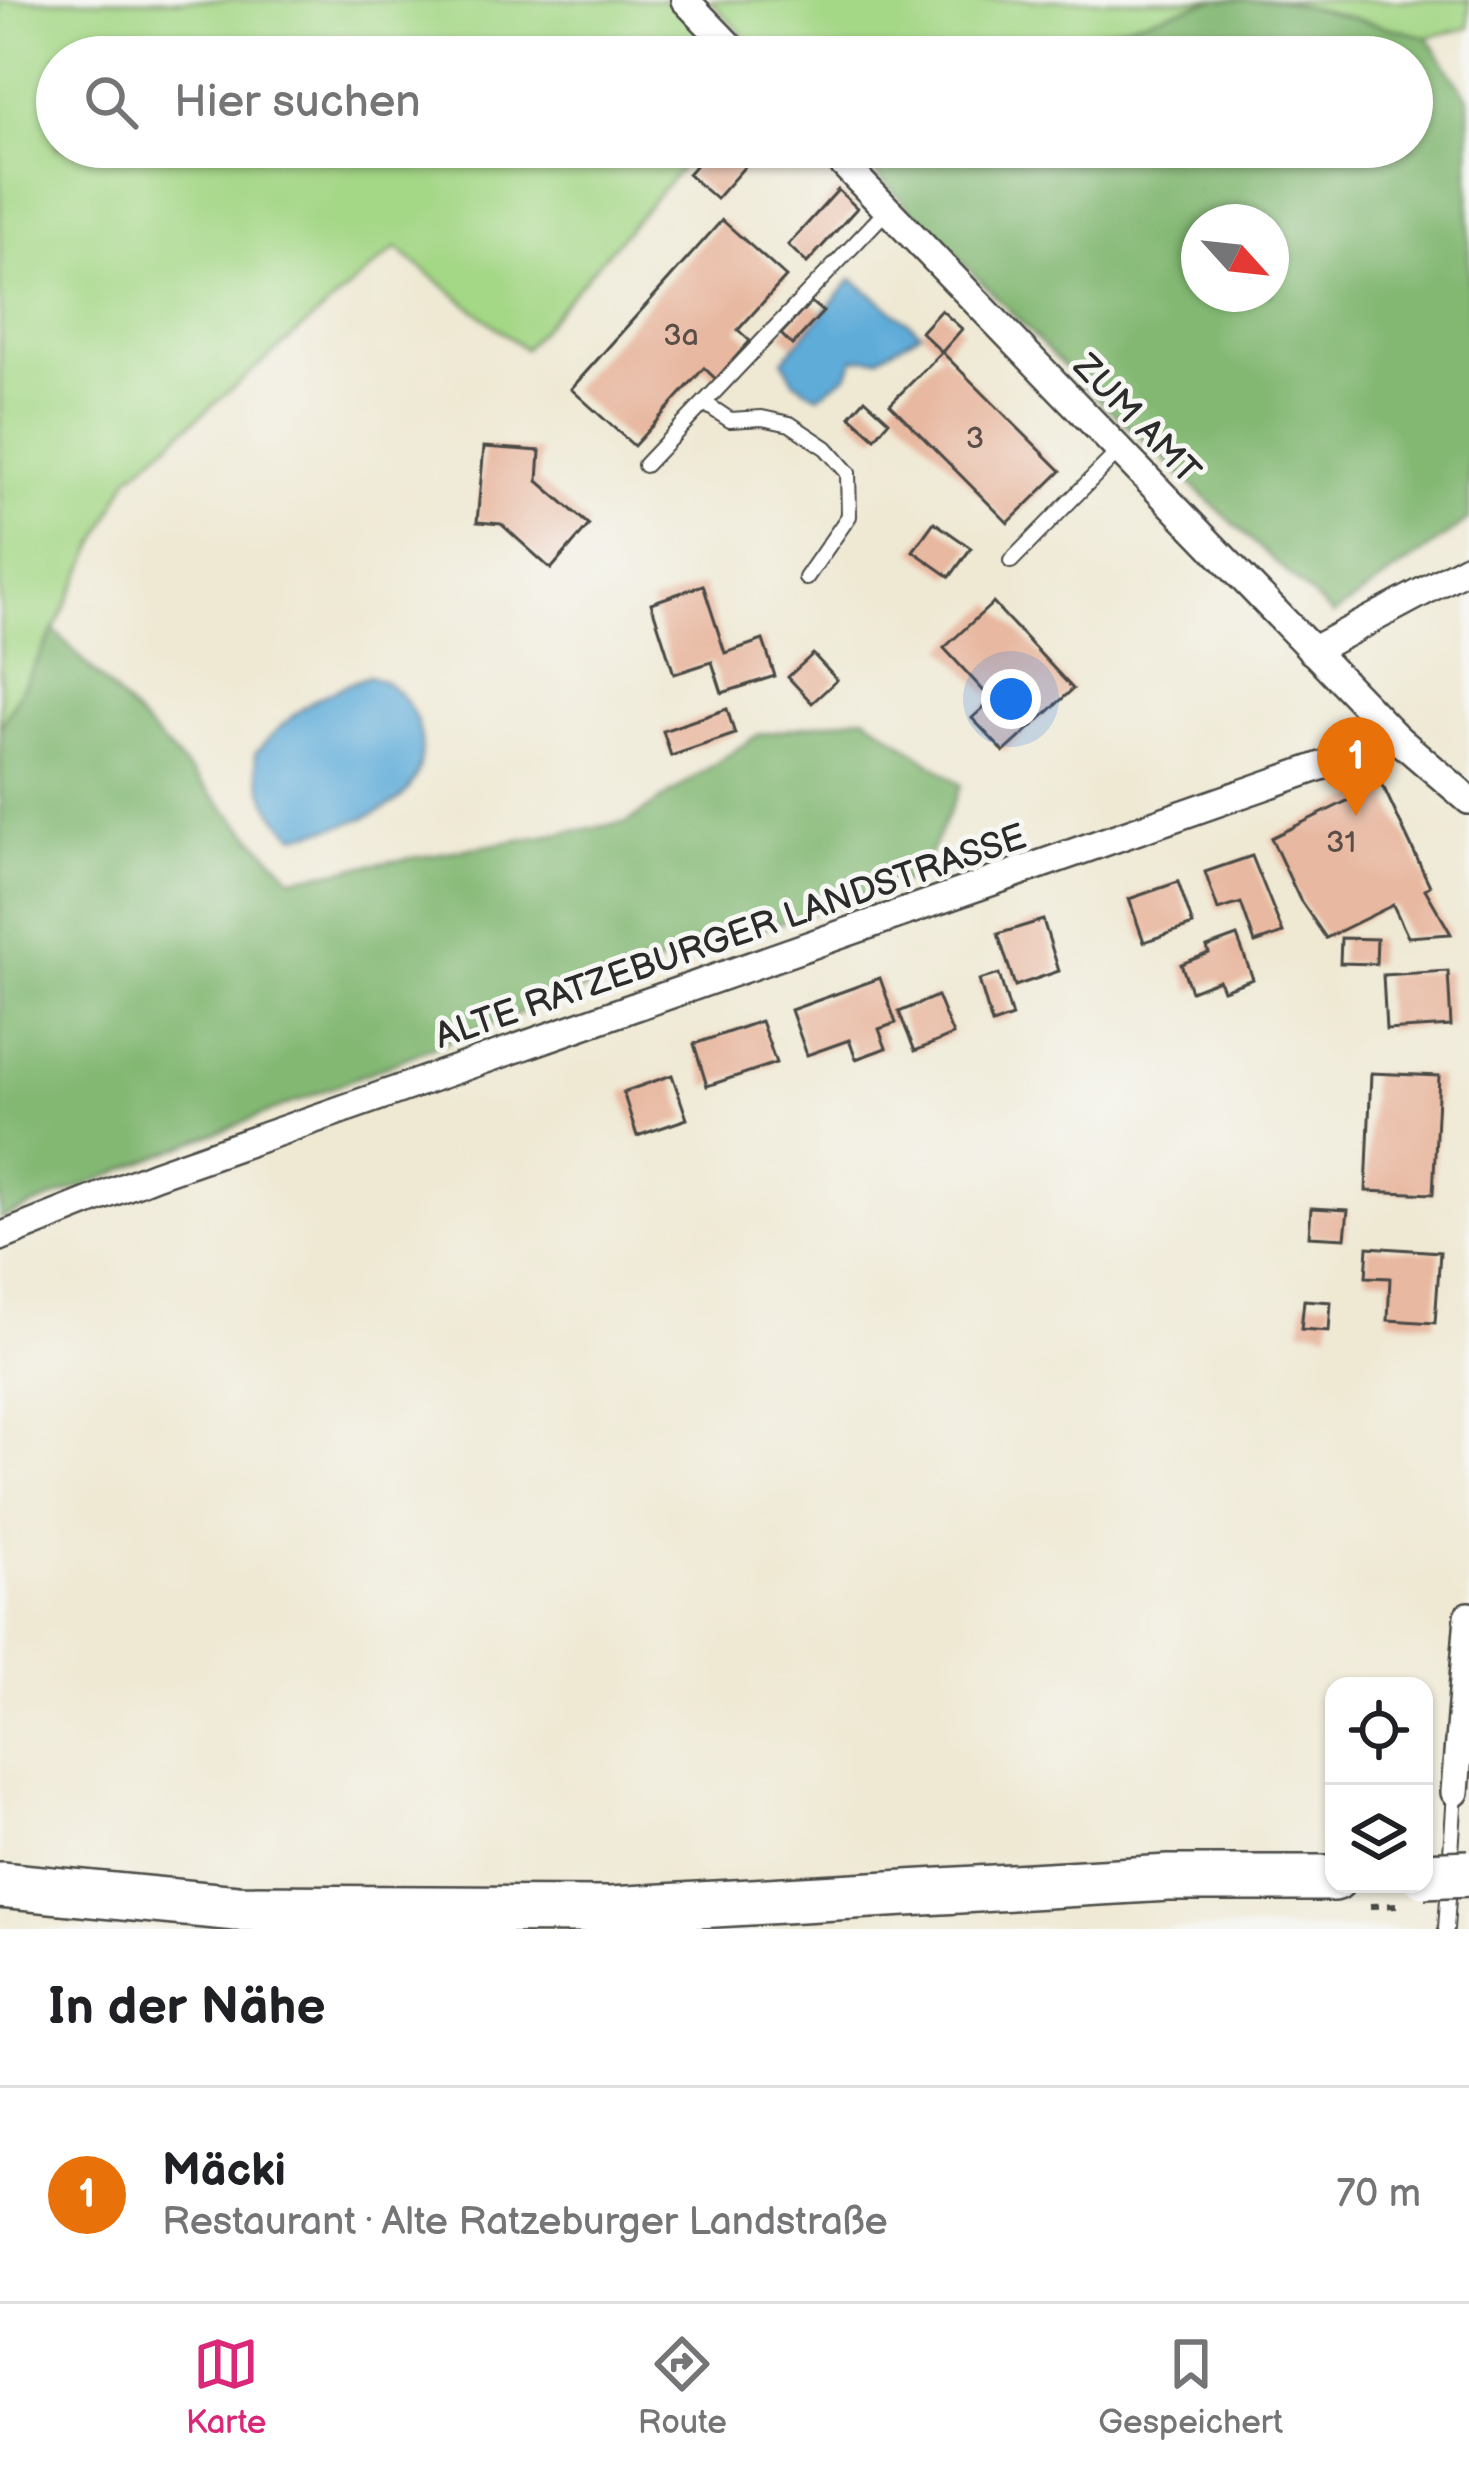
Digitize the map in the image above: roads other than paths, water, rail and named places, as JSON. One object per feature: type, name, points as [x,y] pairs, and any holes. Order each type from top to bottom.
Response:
[{"type":"main road","points":[[1433,1875],[1469,1873]]},
{"type":"main road","points":[[0,1885],[237,1908],[610,1910],[1169,1878],[1325,1878]]},
{"type":"street","points":[[685,0],[720,36]]},
{"type":"street","name":"ZUM AMT","points":[[846,168],[1398,740]]},
{"type":"street","points":[[1312,651],[1469,567]]},
{"type":"street","points":[[1398,740],[1469,800]]},
{"type":"street","name":"ALTE RATZEBURGER LANDSTRASSE","points":[[0,1237],[177,1167],[1398,740]]},
{"type":"street","points":[[1455,1792],[1469,1616]]},
{"type":"lane","points":[[645,465],[887,210]]},
{"type":"lane","points":[[706,404],[730,419],[762,418],[790,424],[826,448],[848,473],[848,516],[806,578]]},
{"type":"lane","points":[[1011,561],[1120,452]]},
{"type":"lane","points":[[1447,1929],[1455,1792]]},
{"type":"water","points":[[852,279],[921,332],[878,358],[854,359],[847,375],[818,396],[794,381],[783,360]]},
{"type":"water","points":[[369,676],[387,684],[413,713],[422,752],[418,771],[409,789],[383,810],[296,836],[266,799],[255,753],[306,706]]},
{"type":"place","name":"Mäcki","points":[[1356,816]]}]
